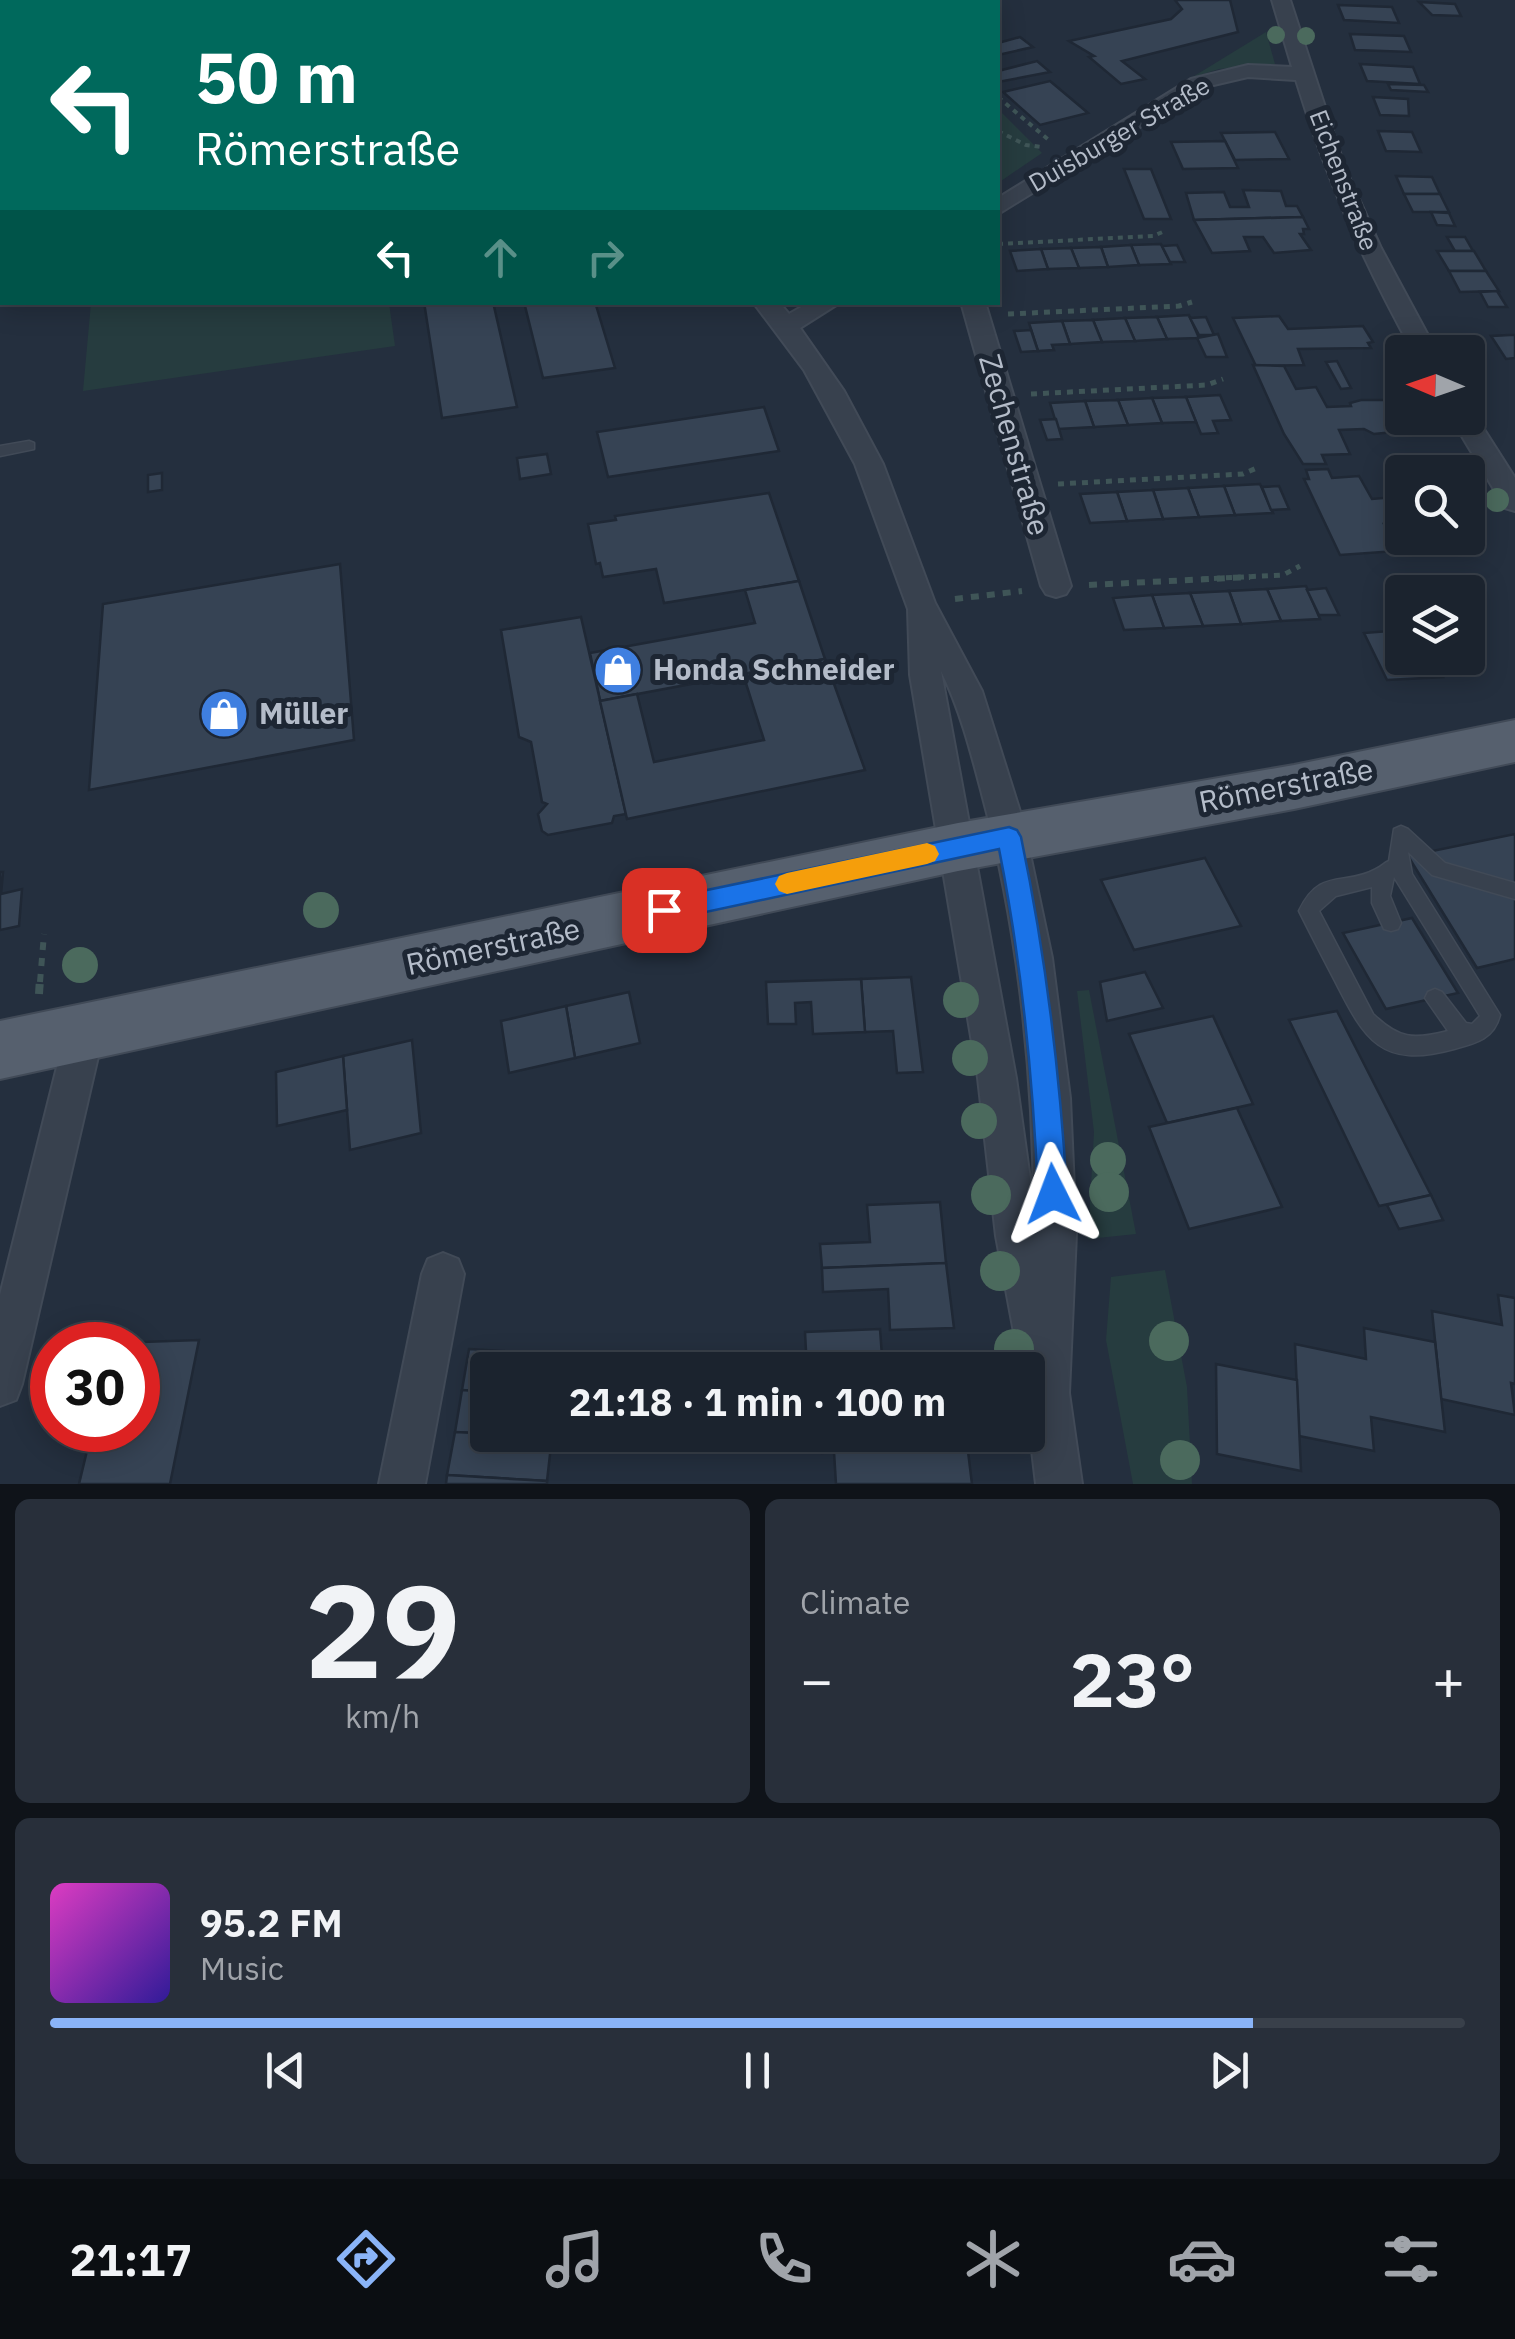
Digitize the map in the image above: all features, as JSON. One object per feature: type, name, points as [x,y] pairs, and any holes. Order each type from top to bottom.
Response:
[{"type":"main road","name":"Römerstraße","points":[[0,1050],[84,1036],[983,842],[1515,742]]},
{"type":"street","name":"Eichenstraße","points":[[1281,0],[1341,184],[1369,248],[1416,335]]},
{"type":"street","name":"Duisburger Straße","points":[[1000,206],[1198,83],[1248,72],[1304,74]]},
{"type":"street","points":[[769,305],[834,399],[878,485],[920,604],[965,687],[983,842],[997,1078],[1016,1236],[1048,1393],[1060,1484]]},
{"type":"street","points":[[786,325],[823,305]]},
{"type":"street","name":"Zechenstraße","points":[[975,309],[1056,586]]},
{"type":"street","points":[[1474,435],[1515,502]]},
{"type":"street","points":[[920,604],[926,675],[983,842],[1028,934],[1047,1078],[1055,1233],[1048,1393]]},
{"type":"street","points":[[0,1384],[84,1036]]},
{"type":"street","points":[[402,1484],[443,1274]]},
{"type":"lane","points":[[0,450],[29,446]]},
{"type":"lane","points":[[1392,923],[1380,903],[1401,834],[1439,869],[1515,891]]},
{"type":"lane","points":[[1391,866],[1404,876],[1490,1014],[1487,1026],[1474,1034],[1414,1048],[1395,1045],[1379,1036],[1366,1021],[1309,911],[1313,897],[1323,890],[1360,884],[1391,866]]},
{"type":"lane","points":[[1436,998],[1460,1032],[1474,1034]]},
{"type":"path","points":[[1000,99],[1058,149],[1009,138],[1000,132]]},
{"type":"path","points":[[1000,143],[1009,138]]},
{"type":"path","points":[[1000,244],[1153,236],[1165,230]]},
{"type":"path","points":[[975,309],[1178,306],[1192,302]]},
{"type":"path","points":[[1000,395],[1208,385],[1223,379]]},
{"type":"path","points":[[1026,485],[1243,474],[1259,467]]},
{"type":"path","points":[[920,604],[1056,586],[1282,575],[1300,566]]},
{"type":"green space","points":[[1266,32],[1275,64],[1219,69],[1191,78]]},
{"type":"green space","points":[[1000,111],[1042,153],[1000,182]]},
{"type":"green space","points":[[91,305],[389,305],[395,346],[83,391]]},
{"type":"green space","points":[[1089,990],[1136,1234],[1088,1239],[1094,1132],[1077,991]]},
{"type":"green space","points":[[1165,1270],[1187,1387],[1192,1484],[1133,1484],[1106,1340],[1111,1277]]},
{"type":"building","points":[[1175,0],[1230,0],[1238,32],[1122,61],[1145,79],[1121,84],[1089,57],[1094,56],[1069,41],[1171,19],[1182,9]]},
{"type":"building","points":[[1419,2],[1455,4],[1461,16],[1432,15]]},
{"type":"building","points":[[1338,5],[1392,7],[1399,23],[1344,20]]},
{"type":"building","points":[[1350,34],[1404,36],[1411,52],[1355,50]]},
{"type":"building","points":[[1020,37],[1033,47],[1000,55],[1000,42]]},
{"type":"building","points":[[1037,61],[1050,72],[1000,82],[1000,70]]},
{"type":"building","points":[[1360,64],[1413,67],[1420,84],[1367,81]]},
{"type":"building","points":[[1050,81],[1088,113],[1040,125],[1003,92]]},
{"type":"building","points":[[1388,84],[1424,85],[1428,92],[1391,90]]},
{"type":"building","points":[[1373,97],[1408,99],[1409,116],[1380,115]]},
{"type":"building","points":[[1378,131],[1412,132],[1421,152],[1386,151]]},
{"type":"building","points":[[1275,132],[1289,159],[1235,160],[1221,133]]},
{"type":"building","points":[[1225,141],[1238,168],[1183,169],[1171,142]]},
{"type":"building","points":[[1124,169],[1151,169],[1171,219],[1144,219]]},
{"type":"building","points":[[1396,176],[1432,177],[1440,194],[1404,194]]},
{"type":"building","points":[[1243,190],[1281,191],[1286,206],[1297,206],[1303,217],[1194,220],[1186,193],[1224,192],[1230,207],[1249,207]]},
{"type":"building","points":[[1404,194],[1440,194],[1449,212],[1413,212]]},
{"type":"building","points":[[1431,212],[1449,213],[1455,226],[1437,225]]},
{"type":"building","points":[[1303,217],[1309,229],[1300,234],[1311,250],[1274,253],[1263,237],[1244,237],[1250,251],[1212,253],[1194,220]]},
{"type":"building","points":[[1447,237],[1465,237],[1473,251],[1455,251]]},
{"type":"building","points":[[1161,244],[1171,264],[1139,265],[1131,245]]},
{"type":"building","points":[[1131,245],[1139,265],[1108,267],[1101,247]]},
{"type":"building","points":[[1177,245],[1185,262],[1170,262],[1162,246]]},
{"type":"building","points":[[1101,247],[1108,267],[1079,268],[1071,248]]},
{"type":"building","points":[[1071,248],[1079,268],[1048,269],[1041,249]]},
{"type":"building","points":[[1041,249],[1048,269],[1017,271],[1010,251]]},
{"type":"building","points":[[1437,251],[1474,251],[1486,271],[1449,271]]},
{"type":"building","points":[[1449,271],[1486,271],[1499,291],[1460,292]]},
{"type":"building","points":[[1497,291],[1507,307],[1488,307],[1480,292]]},
{"type":"building","points":[[424,305],[494,305],[517,407],[442,418]]},
{"type":"building","points":[[525,305],[596,305],[615,368],[543,378]]},
{"type":"building","points":[[1189,315],[1199,338],[1167,339],[1157,317]]},
{"type":"building","points":[[1279,316],[1288,329],[1363,326],[1373,342],[1368,343],[1371,348],[1298,349],[1304,365],[1256,366],[1233,318]]},
{"type":"building","points":[[1157,317],[1167,339],[1135,341],[1125,318]]},
{"type":"building","points":[[1206,317],[1214,335],[1199,335],[1190,318]]},
{"type":"building","points":[[1125,318],[1135,341],[1102,342],[1093,320]]},
{"type":"building","points":[[1093,320],[1102,342],[1070,344],[1062,321]]},
{"type":"building","points":[[1062,321],[1070,344],[1038,351],[1029,323]]},
{"type":"building","points":[[1031,330],[1038,351],[1021,352],[1014,331]]},
{"type":"building","points":[[1218,334],[1227,357],[1206,357],[1197,338]]},
{"type":"building","points":[[1515,335],[1515,358],[1506,359],[1491,336]]},
{"type":"building","points":[[1337,361],[1351,388],[1341,389],[1326,362]]},
{"type":"building","points":[[1253,365],[1284,366],[1296,389],[1316,387],[1327,407],[1385,400],[1385,433],[1339,430],[1350,454],[1322,455],[1326,464],[1303,464],[1284,434]]},
{"type":"building","points":[[1220,395],[1231,420],[1213,421],[1218,433],[1201,434],[1186,397]]},
{"type":"building","points":[[1186,397],[1196,422],[1162,423],[1152,398]]},
{"type":"building","points":[[1152,398],[1162,423],[1128,425],[1118,400]]},
{"type":"building","points":[[1118,400],[1128,425],[1094,427],[1085,401]]},
{"type":"building","points":[[1085,401],[1094,427],[1058,429],[1050,403]]},
{"type":"building","points":[[764,407],[779,451],[608,477],[597,432]]},
{"type":"building","points":[[1056,419],[1062,439],[1047,440],[1040,420]]},
{"type":"building","points":[[547,454],[551,474],[520,479],[517,458]]},
{"type":"building","points":[[1328,469],[1332,478],[1359,476],[1372,499],[1385,498],[1385,552],[1340,555],[1304,479],[1309,479],[1306,470]]},
{"type":"building","points":[[162,473],[162,490],[148,492],[148,475]]},
{"type":"building","points":[[1260,484],[1273,513],[1235,515],[1224,486]]},
{"type":"building","points":[[1224,486],[1235,515],[1199,517],[1188,488]]},
{"type":"building","points":[[1279,486],[1289,509],[1271,510],[1262,487]]},
{"type":"building","points":[[1188,488],[1199,517],[1163,519],[1153,490]]},
{"type":"building","points":[[1153,490],[1163,519],[1127,521],[1117,492]]},
{"type":"building","points":[[1117,492],[1127,521],[1090,523],[1080,494]]},
{"type":"building","points":[[769,493],[799,581],[664,603],[656,569],[603,577],[600,563],[596,564],[588,524],[616,520],[615,516]]},
{"type":"building","points":[[340,564],[354,740],[89,790],[103,604]]},
{"type":"building","points":[[799,581],[825,659],[600,701],[590,653],[755,623],[745,590]]},
{"type":"building","points":[[1306,586],[1320,619],[1281,621],[1267,589]]},
{"type":"building","points":[[1326,588],[1339,615],[1319,615],[1307,590]]},
{"type":"building","points":[[1267,589],[1281,621],[1241,624],[1229,591]]},
{"type":"building","points":[[1229,591],[1241,624],[1203,626],[1190,593]]},
{"type":"building","points":[[1190,593],[1203,626],[1164,628],[1152,595]]},
{"type":"building","points":[[1152,595],[1164,628],[1124,630],[1113,598]]},
{"type":"building","points":[[581,617],[626,814],[614,816],[612,823],[548,835],[542,831],[538,814],[547,804],[542,802],[531,742],[519,737],[501,630]]},
{"type":"building","points":[[1385,631],[1385,675],[1443,677],[1387,680],[1364,633]]},
{"type":"building","points":[[825,659],[865,770],[627,819],[600,701],[637,694],[654,762],[764,740],[743,674]]},
{"type":"building","points":[[1515,834],[1515,959],[1477,968],[1408,856]]},
{"type":"building","points":[[1205,858],[1241,926],[1134,950],[1101,880]]},
{"type":"building","points":[[0,872],[1,894],[22,889],[19,926],[0,930]]},
{"type":"building","points":[[1412,918],[1458,993],[1386,1009],[1343,933]]},
{"type":"building","points":[[1145,972],[1163,1008],[1107,1021],[1100,982]]},
{"type":"building","points":[[911,977],[923,1072],[897,1073],[893,1031],[865,1032],[861,979]]},
{"type":"building","points":[[861,979],[865,1032],[813,1034],[811,1002],[795,1003],[796,1024],[768,1024],[766,982]]},
{"type":"building","points":[[629,992],[640,1043],[575,1058],[566,1006]]},
{"type":"building","points":[[566,1006],[575,1058],[509,1073],[501,1021]]},
{"type":"building","points":[[1337,1011],[1431,1195],[1379,1206],[1289,1020]]},
{"type":"building","points":[[1213,1016],[1253,1104],[1167,1123],[1129,1034]]},
{"type":"building","points":[[412,1040],[421,1133],[350,1150],[343,1056]]},
{"type":"building","points":[[343,1056],[347,1110],[277,1126],[276,1072]]},
{"type":"building","points":[[1237,1108],[1282,1207],[1189,1229],[1149,1127]]},
{"type":"building","points":[[1431,1195],[1443,1220],[1399,1229],[1387,1205]]},
{"type":"building","points":[[940,1202],[946,1263],[822,1268],[820,1244],[870,1242],[867,1205]]},
{"type":"building","points":[[946,1263],[954,1328],[890,1330],[888,1289],[823,1292],[822,1268]]},
{"type":"building","points":[[1498,1295],[1515,1298],[1515,1384],[1511,1383],[1515,1415],[1441,1399],[1432,1311],[1502,1325]]},
{"type":"building","points":[[1364,1328],[1435,1342],[1445,1432],[1371,1417],[1374,1451],[1299,1436],[1295,1344],[1366,1359]]},
{"type":"building","points":[[880,1329],[882,1352],[806,1352],[805,1332]]},
{"type":"building","points":[[199,1340],[170,1484],[79,1484],[87,1452],[160,1452],[160,1341]]},
{"type":"building","points":[[469,1349],[516,1352],[470,1352],[470,1391],[462,1390]]},
{"type":"building","points":[[1216,1364],[1297,1380],[1301,1471],[1217,1454]]},
{"type":"building","points":[[462,1390],[470,1391],[470,1433],[455,1432]]},
{"type":"building","points":[[455,1432],[470,1433],[470,1452],[550,1452],[547,1481],[447,1475]]},
{"type":"building","points":[[834,1452],[968,1452],[972,1484],[836,1484]]},
{"type":"building","points":[[447,1475],[547,1481],[547,1484],[446,1484]]},
{"type":"slow traffic","points":[[787,884],[927,854]]},
{"type":"place","name":"Honda Schneider","points":[[618,670]]},
{"type":"place","name":"Müller","points":[[224,714]]},
{"type":"route","points":[[664,910],[1009,837],[1028,934],[1047,1078],[1053,1194]]}]
